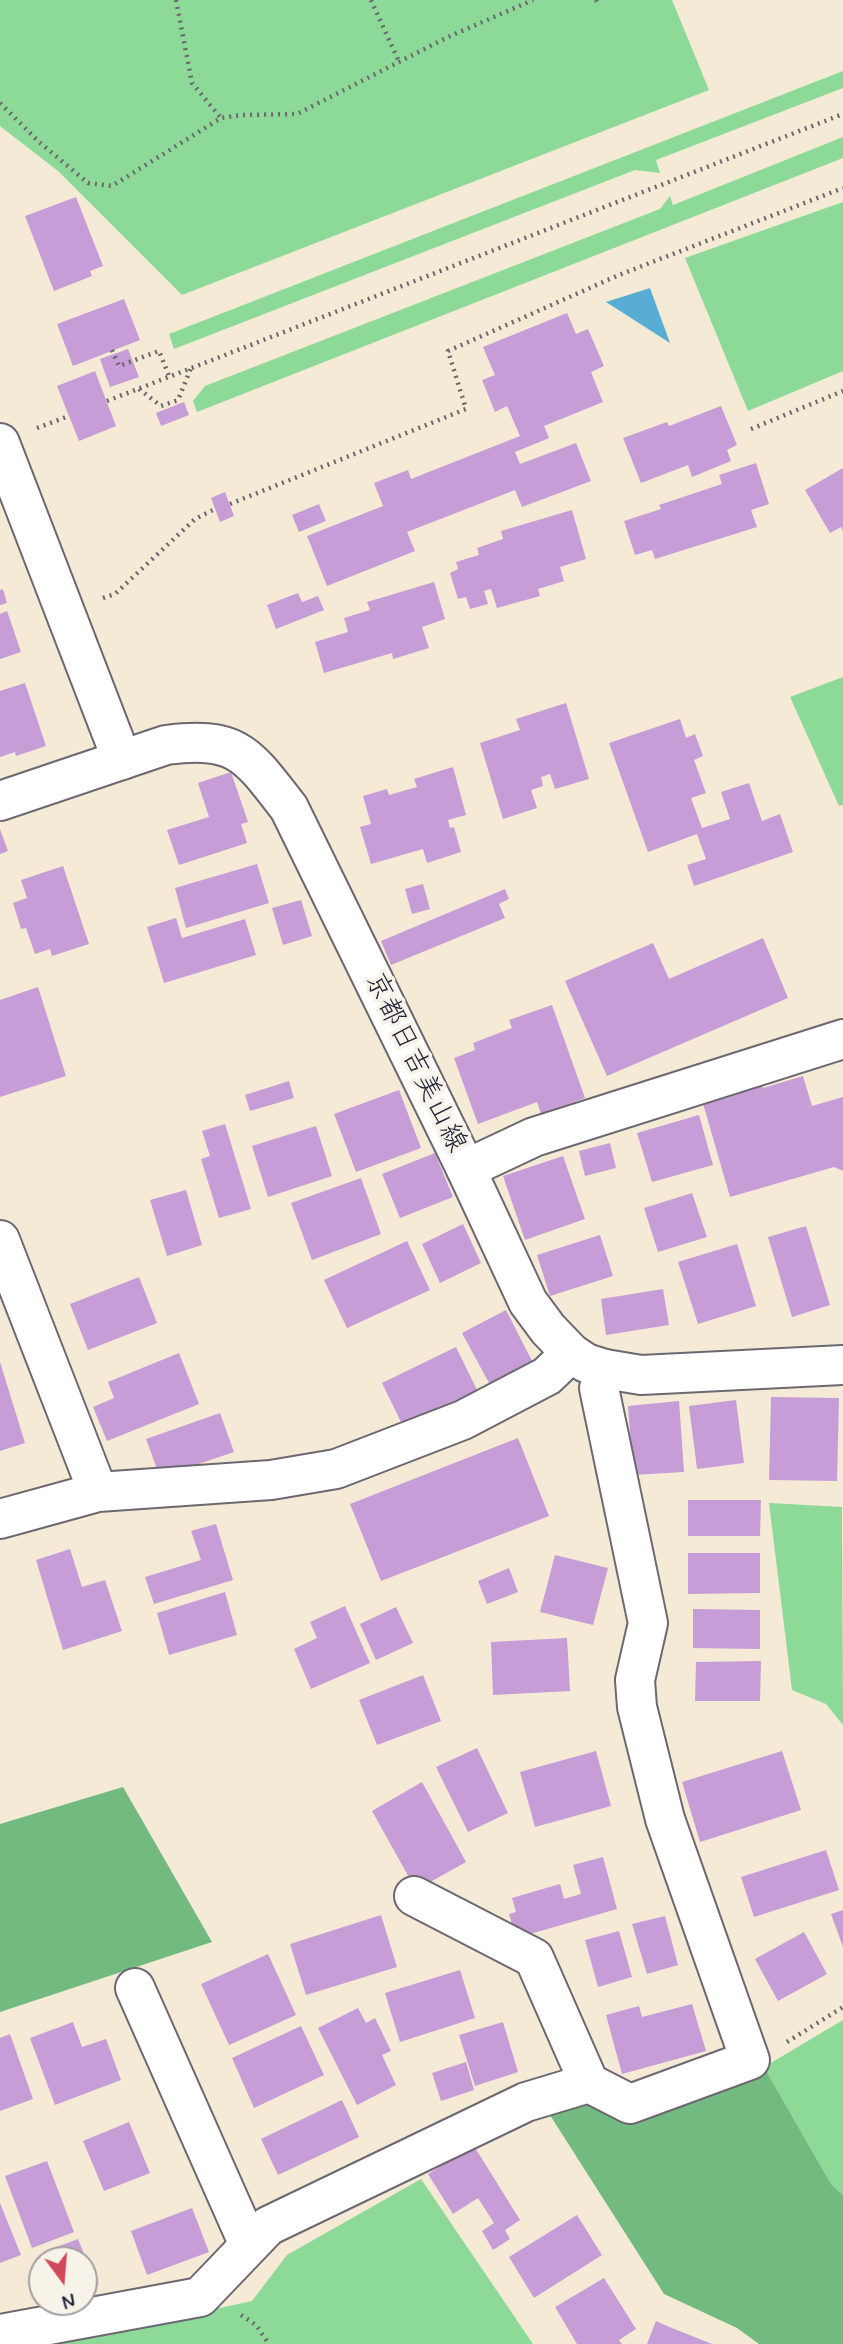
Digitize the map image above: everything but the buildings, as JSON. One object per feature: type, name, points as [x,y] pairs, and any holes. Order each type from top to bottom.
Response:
[{"type":"street","points":[[0,443],[122,760]]},
{"type":"street","name":"京都日吉美山線","points":[[0,801],[166,745],[218,743],[236,750],[264,776],[289,808],[466,1169],[528,1302],[570,1353],[605,1370],[642,1375],[843,1365]]},
{"type":"street","points":[[466,1169],[534,1137],[843,1039]]},
{"type":"street","points":[[0,1240],[98,1492]]},
{"type":"street","points":[[0,1520],[98,1492],[271,1480],[336,1469],[463,1420],[547,1376],[570,1353]]},
{"type":"street","points":[[414,1896],[534,1958],[589,2082],[630,2104],[750,2060],[665,1819],[637,1707],[635,1680],[648,1623],[599,1388],[605,1370]]},
{"type":"street","points":[[135,1988],[249,2245]]},
{"type":"street","points":[[0,2334],[200,2297],[268,2226],[526,2102],[589,2082]]},
{"type":"path","points":[[176,0],[192,83],[221,118]]},
{"type":"path","points":[[370,0],[399,62]]},
{"type":"path","points":[[0,103],[39,142],[88,183],[112,186],[221,118],[297,114],[448,37],[533,0]]},
{"type":"path","points":[[596,0],[599,6]]},
{"type":"path","points":[[107,401],[843,114]]},
{"type":"path","points":[[230,504],[466,409],[448,351],[619,275],[843,188]]},
{"type":"path","points":[[112,350],[119,366],[159,351],[169,376]]},
{"type":"path","points":[[138,388],[161,406],[178,400],[191,368]]},
{"type":"path","points":[[751,429],[843,391]]},
{"type":"path","points":[[66,610],[115,594],[195,519],[215,509]]},
{"type":"path","points":[[750,2060],[773,2052],[843,2007]]},
{"type":"green space","points":[[0,0],[672,0],[709,90],[182,295],[58,171],[0,126]]},
{"type":"green space","points":[[843,71],[843,88],[656,160],[660,173],[635,170],[174,349],[169,334]]},
{"type":"green space","points":[[843,137],[843,158],[197,412],[193,401],[205,386],[660,209],[670,196],[673,205]]},
{"type":"green space","points":[[843,202],[843,371],[748,411],[685,258]]},
{"type":"green space","points":[[843,677],[843,805],[839,806],[790,697]]},
{"type":"green space","points":[[769,1503],[842,1507],[843,1725],[826,1704],[792,1690]]},
{"type":"green space","points":[[123,1787],[212,1942],[0,2012],[0,1824]]},
{"type":"green space","points":[[843,2020],[843,2195],[831,2184],[764,2067]]},
{"type":"green space","points":[[764,2067],[831,2184],[843,2195],[843,2344],[759,2344],[737,2328],[664,2294],[548,2112],[589,2099]]},
{"type":"green space","points":[[421,2179],[533,2344],[54,2344],[252,2301],[287,2255]]},
{"type":"water","points":[[650,288],[670,343],[606,302]]}]
